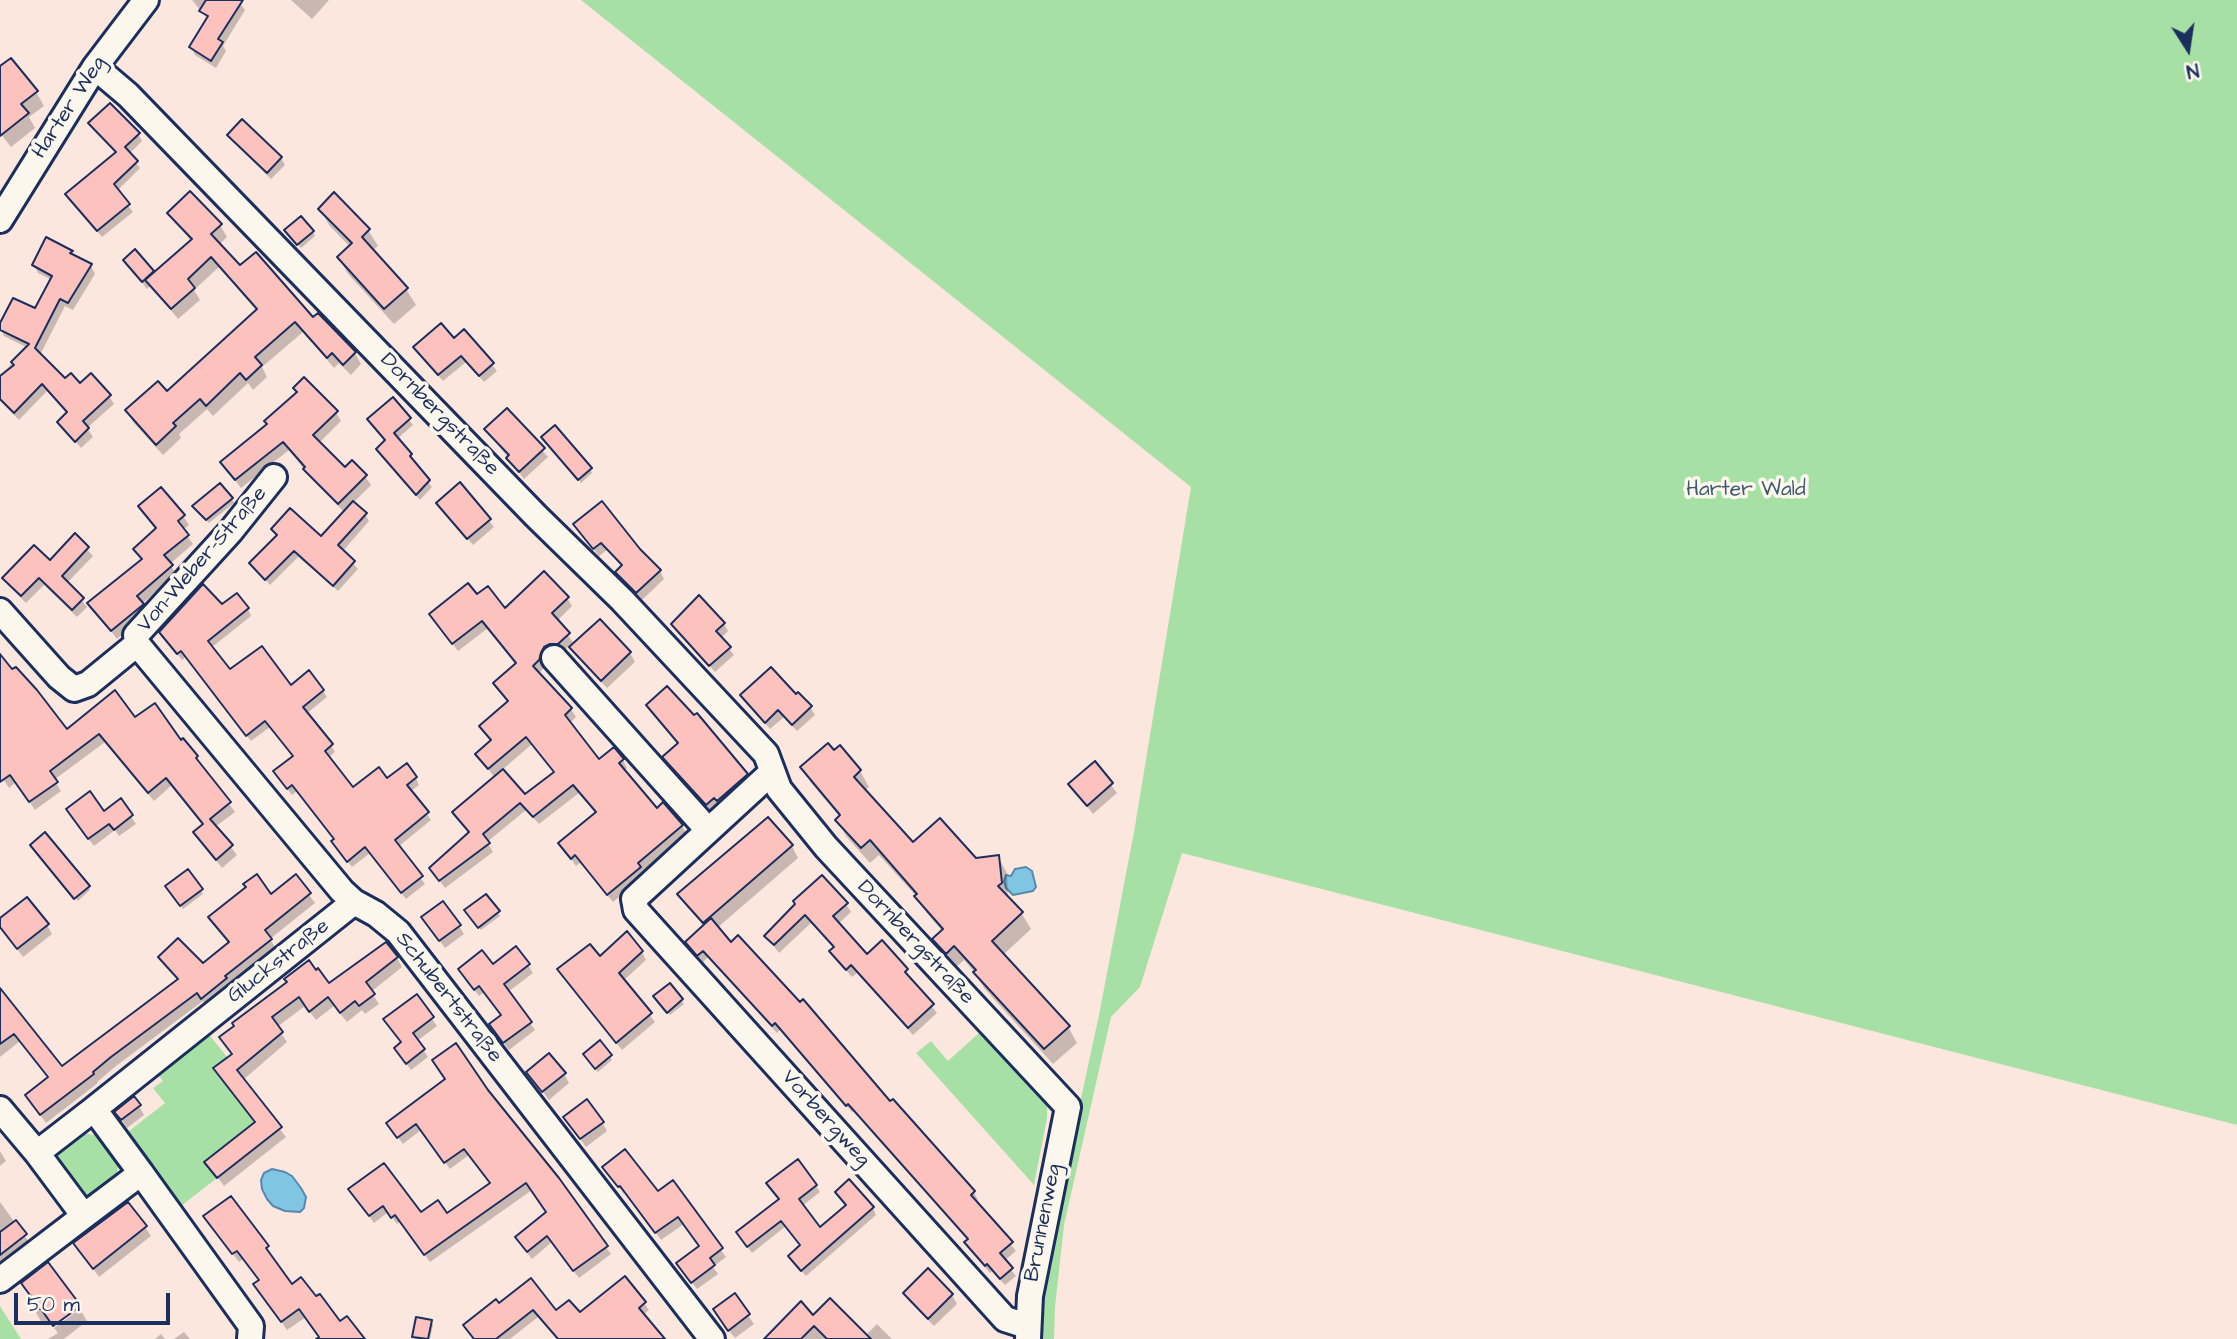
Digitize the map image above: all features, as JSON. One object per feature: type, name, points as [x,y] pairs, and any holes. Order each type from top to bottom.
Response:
[{"type":"street","name":"Harter Weg","points":[[0,220],[95,67],[146,0]]},
{"type":"street","name":"Dornbergstraße","points":[[95,67],[128,95],[536,516],[622,600],[766,754],[779,789],[826,847],[1068,1107]]},
{"type":"street","name":"Von-Weber-Straße","points":[[137,644],[136,635],[230,532],[274,477]]},
{"type":"street","points":[[0,611],[59,677],[74,689],[88,684],[137,644]]},
{"type":"street","name":"Schubertstraße","points":[[137,644],[354,902],[376,914],[398,932],[712,1339]]},
{"type":"street","points":[[554,658],[708,830],[772,772]]},
{"type":"street","name":"Vorbergweg","points":[[708,830],[634,899],[636,911],[1005,1320],[1028,1333]]},
{"type":"street","name":"Gluckstraße","points":[[37,1153],[354,902]]},
{"type":"street","name":"Brunnenweg","points":[[1028,1333],[1030,1296],[1068,1107]]},
{"type":"street","points":[[0,1109],[84,1216]]},
{"type":"street","points":[[94,1109],[251,1326],[250,1339]]},
{"type":"street","points":[[0,1280],[141,1173]]},
{"type":"green space","name":"Harter Wald","points":[[581,0],[2237,0],[2237,1125],[1182,853],[1140,987],[1111,1017],[1064,1225],[1054,1339],[1037,1339],[1043,1274],[1099,1015],[1134,832],[1191,487]]},
{"type":"green space","points":[[207,1032],[227,1057],[213,1069],[255,1122],[205,1163],[217,1178],[181,1206],[124,1135],[165,1103],[153,1088],[163,1081],[156,1072]]},
{"type":"green space","points":[[980,1032],[1047,1103],[1047,1118],[1034,1185],[916,1053],[931,1041],[948,1061]]},
{"type":"green space","points":[[80,1133],[95,1135],[118,1166],[116,1183],[95,1197],[80,1193],[57,1162],[59,1148]]},
{"type":"green space","points":[[0,1306],[21,1339],[0,1339]]},
{"type":"water","points":[[1026,867],[1032,871],[1036,887],[1033,891],[1013,895],[1006,888],[1006,875],[1011,876],[1015,869]]},
{"type":"water","points":[[272,1169],[292,1176],[301,1188],[306,1197],[304,1208],[300,1212],[285,1211],[273,1206],[267,1199],[261,1180],[264,1173]]},
{"type":"building","points":[[206,0],[243,0],[218,39],[223,42],[211,61],[189,47],[208,16],[199,11]]},
{"type":"building","points":[[11,58],[38,91],[21,104],[29,113],[0,136],[0,66]]},
{"type":"building","points":[[110,103],[140,133],[125,147],[138,161],[114,184],[130,204],[97,231],[65,194],[116,152],[88,123]]},
{"type":"building","points":[[242,119],[282,157],[267,173],[227,135]]},
{"type":"building","points":[[190,191],[222,224],[211,234],[240,265],[256,252],[313,317],[318,313],[356,352],[343,365],[332,353],[327,358],[295,322],[255,357],[262,365],[246,380],[240,373],[206,406],[200,399],[173,423],[176,426],[156,445],[125,410],[158,381],[167,391],[257,309],[211,257],[188,279],[195,288],[171,309],[145,280],[192,239],[167,213]]},
{"type":"building","points":[[334,192],[370,229],[362,237],[408,288],[384,309],[337,257],[352,243],[318,209]]},
{"type":"building","points":[[301,216],[314,231],[297,245],[284,230]]},
{"type":"building","points":[[46,237],[92,264],[68,303],[60,299],[35,348],[65,378],[71,373],[80,383],[91,373],[111,395],[83,421],[89,428],[75,442],[57,422],[67,412],[42,384],[14,413],[0,399],[0,376],[14,365],[11,362],[29,344],[0,330],[0,323],[13,298],[35,308],[52,276],[32,265]]},
{"type":"building","points":[[135,249],[154,271],[142,282],[123,260]]},
{"type":"building","points":[[441,323],[454,338],[464,329],[494,363],[479,376],[461,356],[438,375],[413,347]]},
{"type":"building","points":[[304,377],[338,411],[313,435],[345,467],[352,460],[367,475],[338,504],[303,469],[305,467],[283,442],[235,480],[220,462],[267,424],[264,421],[297,392],[293,388]]},
{"type":"building","points":[[393,397],[411,418],[394,433],[430,480],[416,495],[376,449],[385,440],[367,419]]},
{"type":"building","points":[[507,408],[545,448],[519,472],[506,458],[509,455],[484,429]]},
{"type":"building","points":[[555,425],[592,468],[578,480],[541,437]]},
{"type":"building","points":[[460,482],[491,519],[467,539],[436,503]]},
{"type":"building","points":[[220,483],[233,498],[206,520],[192,506]]},
{"type":"building","points":[[161,487],[185,515],[178,521],[189,535],[164,555],[173,565],[137,596],[144,604],[111,631],[87,603],[142,559],[133,549],[156,528],[138,506]]},
{"type":"building","points":[[353,501],[367,513],[338,545],[355,561],[333,586],[294,551],[265,580],[249,563],[277,535],[271,529],[290,508],[321,536]]},
{"type":"building","points":[[602,501],[640,549],[661,570],[636,593],[615,572],[622,565],[601,543],[593,549],[573,524]]},
{"type":"building","points":[[75,533],[89,547],[62,576],[84,598],[72,610],[39,578],[21,596],[2,578],[34,545],[50,560]]},
{"type":"building","points":[[544,571],[569,597],[552,613],[570,633],[558,644],[544,647],[539,660],[533,666],[572,708],[565,715],[599,759],[614,747],[624,759],[619,763],[657,808],[663,802],[683,825],[638,863],[641,867],[607,895],[575,855],[571,859],[558,843],[596,812],[573,785],[533,817],[520,803],[483,834],[490,843],[439,881],[429,868],[469,832],[452,812],[503,769],[525,794],[554,772],[526,737],[488,769],[475,754],[491,740],[479,726],[508,701],[493,683],[516,663],[482,621],[452,644],[429,614],[468,583],[477,594],[488,586],[505,608]]},
{"type":"building","points":[[203,584],[222,604],[237,593],[249,608],[208,641],[230,669],[262,646],[291,685],[309,670],[324,690],[303,707],[333,744],[325,751],[353,787],[379,767],[387,778],[407,763],[417,777],[407,785],[429,812],[395,840],[423,876],[401,893],[365,847],[347,862],[331,841],[334,839],[292,785],[287,789],[273,771],[293,756],[265,721],[246,736],[181,651],[177,654],[159,632]]},
{"type":"building","points":[[699,595],[725,623],[716,631],[731,647],[709,666],[671,624]]},
{"type":"building","points":[[600,619],[631,652],[601,681],[569,647]]},
{"type":"building","points":[[0,654],[12,669],[16,667],[37,690],[67,729],[115,690],[135,717],[155,703],[231,802],[210,819],[233,845],[216,860],[193,832],[203,824],[166,778],[148,793],[99,734],[50,771],[58,782],[29,802],[10,775],[0,782]]},
{"type":"building","points":[[771,667],[796,694],[798,692],[812,706],[792,725],[778,710],[765,723],[740,695]]},
{"type":"building","points":[[667,686],[694,715],[697,713],[748,774],[717,801],[714,798],[706,805],[662,757],[678,743],[646,705]]},
{"type":"building","points":[[828,743],[834,750],[840,745],[861,770],[854,777],[913,842],[940,818],[976,858],[999,855],[1002,883],[998,886],[1023,912],[992,941],[1070,1026],[1044,1049],[973,972],[976,970],[954,946],[946,954],[932,939],[943,929],[870,840],[861,848],[835,820],[840,815],[800,767]]},
{"type":"building","points":[[1095,761],[1113,783],[1087,806],[1068,784]]},
{"type":"building","points":[[90,791],[104,811],[121,798],[133,815],[114,830],[109,824],[88,839],[66,809]]},
{"type":"building","points":[[768,817],[793,845],[703,923],[677,894]]},
{"type":"building","points":[[45,832],[90,886],[74,899],[30,845]]},
{"type":"building","points":[[188,869],[203,889],[180,906],[165,886]]},
{"type":"building","points":[[257,874],[271,894],[296,874],[311,893],[265,930],[272,939],[225,976],[227,978],[201,999],[197,993],[111,1057],[93,1072],[94,1074],[40,1115],[25,1095],[48,1077],[14,1034],[0,1044],[0,988],[62,1066],[178,979],[158,957],[178,938],[203,963],[229,942],[208,917],[246,887],[243,884]]},
{"type":"building","points":[[822,875],[848,903],[833,916],[867,954],[882,940],[908,969],[905,972],[934,1004],[908,1028],[851,965],[846,970],[829,951],[834,947],[805,915],[774,945],[764,936],[795,904],[793,901]]},
{"type":"building","points":[[486,894],[500,911],[478,928],[464,910]]},
{"type":"building","points":[[27,897],[49,924],[17,949],[0,927],[0,918]]},
{"type":"building","points":[[443,901],[461,925],[439,941],[421,917]]},
{"type":"building","points":[[711,918],[731,942],[738,935],[800,1002],[803,999],[890,1101],[893,1099],[975,1191],[971,1195],[1013,1242],[1000,1253],[1013,1268],[1000,1279],[987,1264],[985,1266],[964,1242],[968,1239],[848,1104],[846,1106],[775,1023],[772,1026],[703,951],[697,956],[685,942]]},
{"type":"building","points":[[627,931],[643,951],[619,973],[652,1013],[616,1043],[557,969],[590,944],[600,956]]},
{"type":"building","points":[[386,942],[398,957],[366,982],[375,994],[359,1006],[355,1001],[340,1013],[328,997],[309,1012],[299,997],[272,1017],[283,1032],[237,1070],[282,1127],[217,1178],[204,1162],[255,1122],[213,1068],[232,1054],[219,1037],[234,1026],[232,1023],[287,982],[284,979],[309,960],[329,983]]},
{"type":"building","points":[[516,946],[530,964],[504,984],[532,1022],[503,1043],[489,1024],[501,1015],[479,986],[474,990],[458,969],[482,950],[493,964]]},
{"type":"building","points":[[670,983],[683,999],[667,1013],[653,996]]},
{"type":"building","points":[[417,994],[434,1017],[413,1033],[425,1049],[406,1064],[394,1048],[401,1042],[383,1019]]},
{"type":"building","points":[[600,1040],[612,1055],[595,1069],[583,1054]]},
{"type":"building","points":[[456,1043],[488,1090],[559,1178],[608,1246],[573,1271],[547,1236],[527,1252],[515,1237],[546,1212],[526,1183],[424,1255],[395,1215],[391,1218],[383,1206],[369,1216],[348,1189],[384,1163],[421,1212],[438,1200],[447,1213],[490,1183],[464,1149],[444,1163],[416,1124],[397,1138],[386,1123],[445,1079],[432,1060]]},
{"type":"building","points":[[549,1053],[566,1073],[542,1092],[526,1072]]},
{"type":"building","points":[[134,1096],[141,1105],[121,1120],[114,1112]]},
{"type":"building","points":[[587,1099],[604,1122],[580,1139],[563,1117]]},
{"type":"building","points":[[625,1149],[658,1191],[673,1180],[723,1248],[710,1258],[715,1265],[691,1283],[676,1263],[699,1246],[678,1217],[655,1233],[620,1186],[618,1187],[602,1167]]},
{"type":"building","points":[[798,1159],[817,1185],[799,1199],[820,1227],[846,1205],[835,1192],[849,1179],[874,1207],[801,1271],[788,1256],[800,1245],[781,1221],[747,1247],[736,1232],[779,1199],[766,1183]]},
{"type":"building","points":[[231,1196],[269,1246],[266,1248],[292,1284],[301,1277],[316,1296],[320,1294],[340,1321],[347,1316],[365,1339],[316,1339],[319,1337],[299,1309],[281,1322],[253,1284],[259,1280],[237,1251],[232,1254],[203,1216]]},
{"type":"building","points":[[128,1202],[147,1226],[93,1269],[73,1243]]},
{"type":"building","points":[[16,1220],[27,1234],[0,1255],[0,1232]]},
{"type":"building","points":[[48,1262],[81,1306],[53,1326],[41,1309],[32,1309],[32,1298],[21,1283]]},
{"type":"building","points":[[928,1268],[953,1294],[928,1319],[903,1293]]},
{"type":"building","points":[[625,1276],[646,1302],[639,1308],[665,1339],[558,1339],[533,1310],[496,1339],[474,1339],[463,1325],[496,1299],[499,1303],[531,1278],[556,1310],[569,1300],[580,1312]]},
{"type":"building","points":[[735,1293],[750,1314],[728,1331],[713,1309]]},
{"type":"building","points":[[830,1298],[871,1339],[827,1339],[814,1326],[801,1339],[764,1339],[801,1301],[813,1315]]},
{"type":"building","points":[[416,1317],[432,1320],[428,1339],[412,1337]]}]
